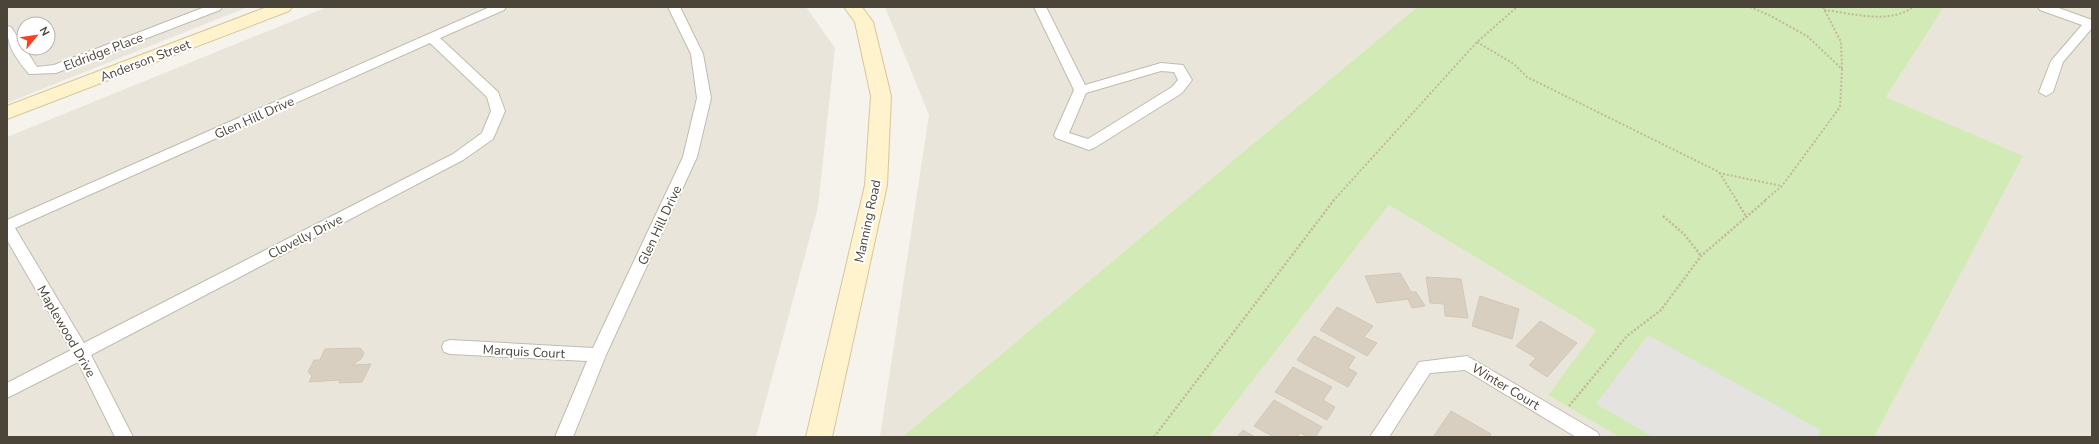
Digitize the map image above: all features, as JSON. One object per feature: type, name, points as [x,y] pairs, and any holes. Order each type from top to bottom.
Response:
[{"type":"main road","name":"Anderson Street","points":[[7,113],[282,7]]},
{"type":"main road","name":"Manning Road","points":[[819,437],[876,185],[881,96],[864,22],[853,7]]},
{"type":"street","name":"Eldridge Place","points":[[7,30],[24,59],[34,70],[56,69],[216,7]]},
{"type":"street","name":"Glen Hill Drive","points":[[7,227],[500,7]]},
{"type":"street","name":"Glen Hill Drive","points":[[564,437],[598,355],[690,157],[704,98],[696,54],[674,7]]},
{"type":"street","points":[[1040,7],[1080,90],[1061,135],[1090,145],[1177,90],[1185,80],[1178,68],[1161,67],[1080,90]]},
{"type":"street","points":[[2044,7],[2091,23],[2057,61],[2046,92]]},
{"type":"street","name":"Clovelly Drive","points":[[7,391],[458,157],[488,136],[498,111],[493,95],[432,38]]},
{"type":"street","name":"Maplewood Drive","points":[[7,227],[81,352],[124,437]]},
{"type":"street","name":"Marquis Court","points":[[450,347],[598,355]]},
{"type":"street","name":"Winter Court","points":[[1379,437],[1425,367],[1467,363],[1591,437]]},
{"type":"path","points":[[1154,437],[1336,197],[1477,42],[1517,7]]},
{"type":"path","points":[[1750,7],[1769,15],[1807,36],[1842,69]]},
{"type":"path","points":[[1823,8],[1890,16],[1902,15],[1913,7]]},
{"type":"path","points":[[1559,418],[1628,336],[1661,310],[1701,256],[1782,186],[1840,107],[1842,42],[1823,8]]},
{"type":"path","points":[[1477,42],[1514,64],[1527,77],[1719,172],[1782,186]]},
{"type":"path","points":[[1719,172],[1746,216]]},
{"type":"path","points":[[1663,216],[1681,230],[1695,245],[1701,256]]},
{"type":"shaded area","points":[[7,7],[248,7],[7,103]]},
{"type":"shaded area","points":[[327,7],[806,7],[835,48],[818,207],[756,437],[7,437],[7,137]]},
{"type":"shaded area","points":[[885,7],[1417,7],[902,437],[880,437],[929,115]]},
{"type":"shaded area","points":[[1944,7],[2092,7],[2092,437],[1874,437],[2022,156],[1886,97]]},
{"type":"shaded area","points":[[1389,205],[1596,330],[1548,395],[1619,437],[1209,437]]},
{"type":"shaded area","points":[[1648,335],[1821,430],[1818,437],[1653,437],[1596,404]]},
{"type":"green space","points":[[1417,7],[1944,7],[1886,97],[2023,156],[1874,437],[1619,437],[1548,395],[1596,330],[1389,205],[1209,437],[902,437]]},
{"type":"building","points":[[1400,273],[1411,292],[1416,292],[1425,306],[1412,308],[1408,299],[1377,303],[1365,276]]},
{"type":"building","points":[[1426,277],[1461,279],[1468,318],[1445,316],[1444,304],[1430,303]]},
{"type":"building","points":[[1480,296],[1519,309],[1512,339],[1472,326]]},
{"type":"building","points":[[1337,307],[1373,326],[1364,337],[1377,343],[1367,356],[1320,330]]},
{"type":"building","points":[[1540,321],[1577,343],[1547,377],[1529,365],[1536,358],[1516,346]]},
{"type":"building","points":[[1314,336],[1355,357],[1348,368],[1357,373],[1348,387],[1297,360]]},
{"type":"building","points":[[360,348],[364,353],[361,359],[352,365],[371,364],[362,382],[339,383],[340,380],[309,382],[312,376],[308,372],[314,360],[320,360],[325,349]]},
{"type":"building","points":[[1293,367],[1332,387],[1323,400],[1335,407],[1327,420],[1275,392]]},
{"type":"building","points":[[1274,400],[1322,427],[1315,437],[1309,437],[1300,433],[1297,437],[1274,437],[1254,426]]},
{"type":"building","points":[[1451,411],[1491,434],[1489,437],[1433,437]]},
{"type":"building","points":[[1243,430],[1255,437],[1237,437]]}]
